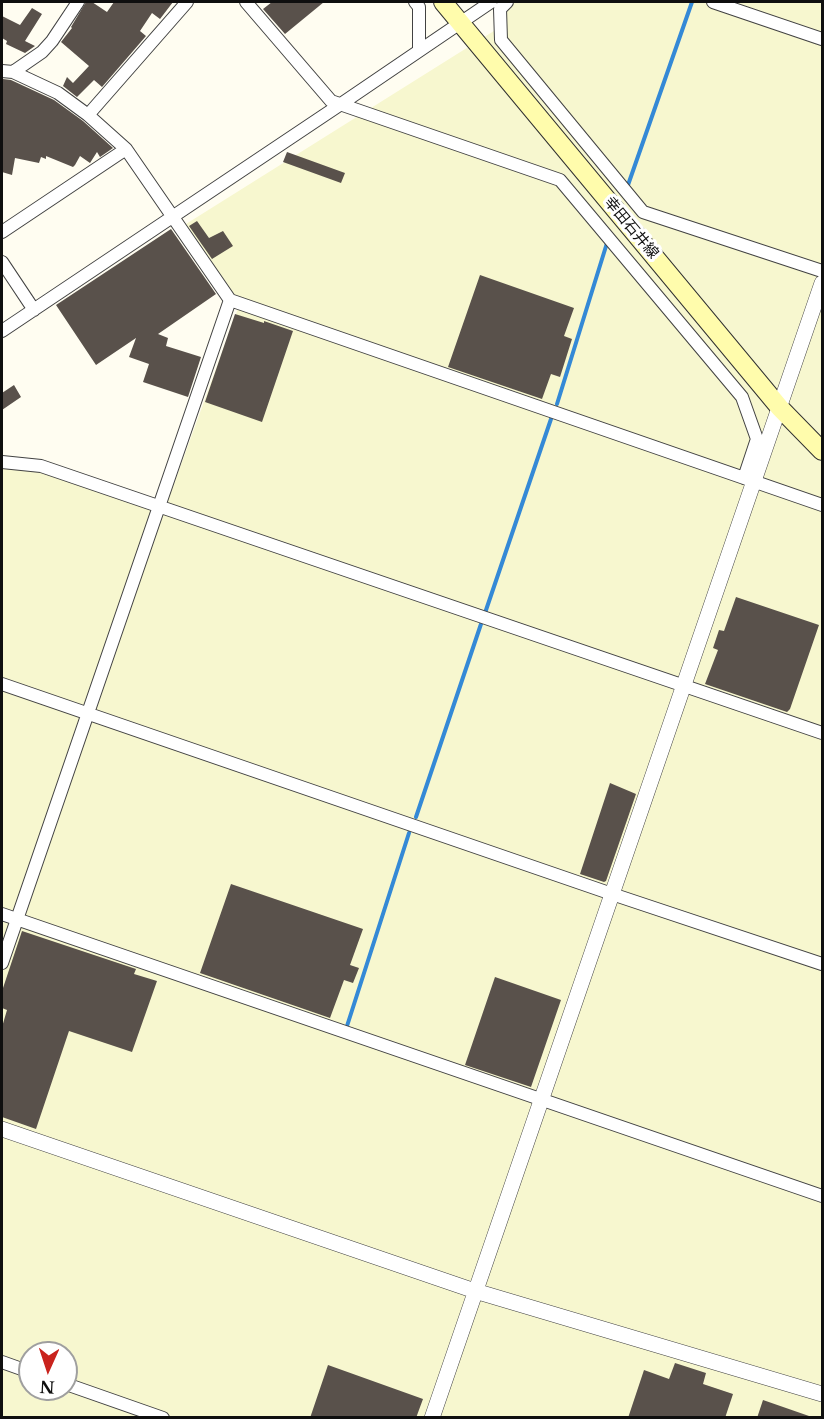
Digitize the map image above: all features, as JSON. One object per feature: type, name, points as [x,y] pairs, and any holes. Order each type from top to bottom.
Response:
[{"type":"main road","name":"幸田石井線","points":[[442,2],[780,408],[822,451]]},
{"type":"street","points":[[7,72],[42,52],[78,2]]},
{"type":"street","points":[[88,115],[187,2]]},
{"type":"street","points":[[246,2],[331,101],[560,180],[742,397],[757,439],[749,479]]},
{"type":"street","points":[[415,2],[419,7],[419,51]]},
{"type":"street","points":[[2,331],[491,2]]},
{"type":"street","points":[[507,2],[500,9],[501,40],[643,212],[822,272]]},
{"type":"street","points":[[713,2],[822,39]]},
{"type":"street","points":[[7,72],[58,93],[88,115],[126,149],[230,300],[822,505]]},
{"type":"street","points":[[2,232],[126,149]]},
{"type":"street","points":[[2,262],[34,310]]},
{"type":"street","points":[[432,1418],[683,686],[749,479],[780,408],[822,283]]},
{"type":"street","points":[[2,963],[230,300]]},
{"type":"street","points":[[2,462],[41,466],[822,733]]},
{"type":"street","points":[[2,684],[822,964]]},
{"type":"street","points":[[2,914],[822,1196]]},
{"type":"street","points":[[2,1129],[475,1291],[822,1394]]},
{"type":"street","points":[[2,1362],[18,1368]]},
{"type":"street","points":[[78,1388],[163,1418]]},
{"type":"green space","points":[[486,2],[822,2],[822,1417],[2,1418],[2,467],[39,472],[163,514],[240,303],[186,224],[505,24]]},
{"type":"building","points":[[86,2],[92,2],[107,12],[114,2],[173,2],[160,19],[152,13],[140,31],[146,36],[102,87],[94,80],[77,97],[63,86],[67,77],[73,83],[89,66],[61,42],[72,28]]},
{"type":"building","points":[[272,2],[324,2],[285,34],[263,9]]},
{"type":"building","points":[[32,8],[42,14],[25,41],[35,46],[25,53],[6,44],[7,41],[2,38],[2,16],[20,25]]},
{"type":"building","points":[[3,79],[11,80],[54,100],[83,121],[113,148],[100,157],[97,152],[90,163],[80,156],[73,167],[46,156],[46,159],[41,157],[39,163],[15,158],[12,175],[2,172]]},
{"type":"building","points":[[287,152],[345,173],[341,183],[283,162]]},
{"type":"building","points":[[197,221],[209,238],[223,231],[233,246],[212,259],[189,226]]},
{"type":"building","points":[[171,229],[216,294],[158,334],[168,338],[166,346],[201,357],[188,397],[143,382],[149,364],[129,357],[136,338],[96,365],[56,305]]},
{"type":"building","points":[[480,275],[574,308],[564,336],[572,339],[560,377],[551,374],[542,399],[448,367]]},
{"type":"building","points":[[235,314],[293,331],[262,422],[205,402]]},
{"type":"building","points":[[14,385],[21,397],[2,410],[2,393]]},
{"type":"building","points":[[736,597],[819,625],[787,712],[705,684],[718,650],[713,648],[719,630],[724,631]]},
{"type":"building","points":[[610,783],[636,794],[604,882],[580,874]]},
{"type":"building","points":[[231,884],[363,929],[350,965],[359,968],[353,983],[344,980],[330,1018],[200,973]]},
{"type":"building","points":[[22,931],[136,969],[134,974],[157,981],[132,1052],[69,1031],[36,1129],[2,1117],[2,1027],[7,1010],[2,1008],[2,991]]},
{"type":"building","points":[[495,977],[561,1000],[531,1087],[465,1065]]},
{"type":"building","points":[[675,1363],[706,1373],[703,1384],[733,1394],[725,1418],[628,1418],[644,1370],[669,1379]]},
{"type":"building","points":[[328,1365],[423,1399],[416,1418],[310,1418]]},
{"type":"building","points":[[763,1400],[809,1416],[808,1418],[757,1418]]},
{"type":"waterway","points":[[628,185],[692,2]]},
{"type":"waterway","points":[[557,404],[607,243]]},
{"type":"waterway","points":[[485,613],[551,419]]},
{"type":"waterway","points":[[416,817],[481,624]]},
{"type":"waterway","points":[[347,1026],[409,833]]}]
